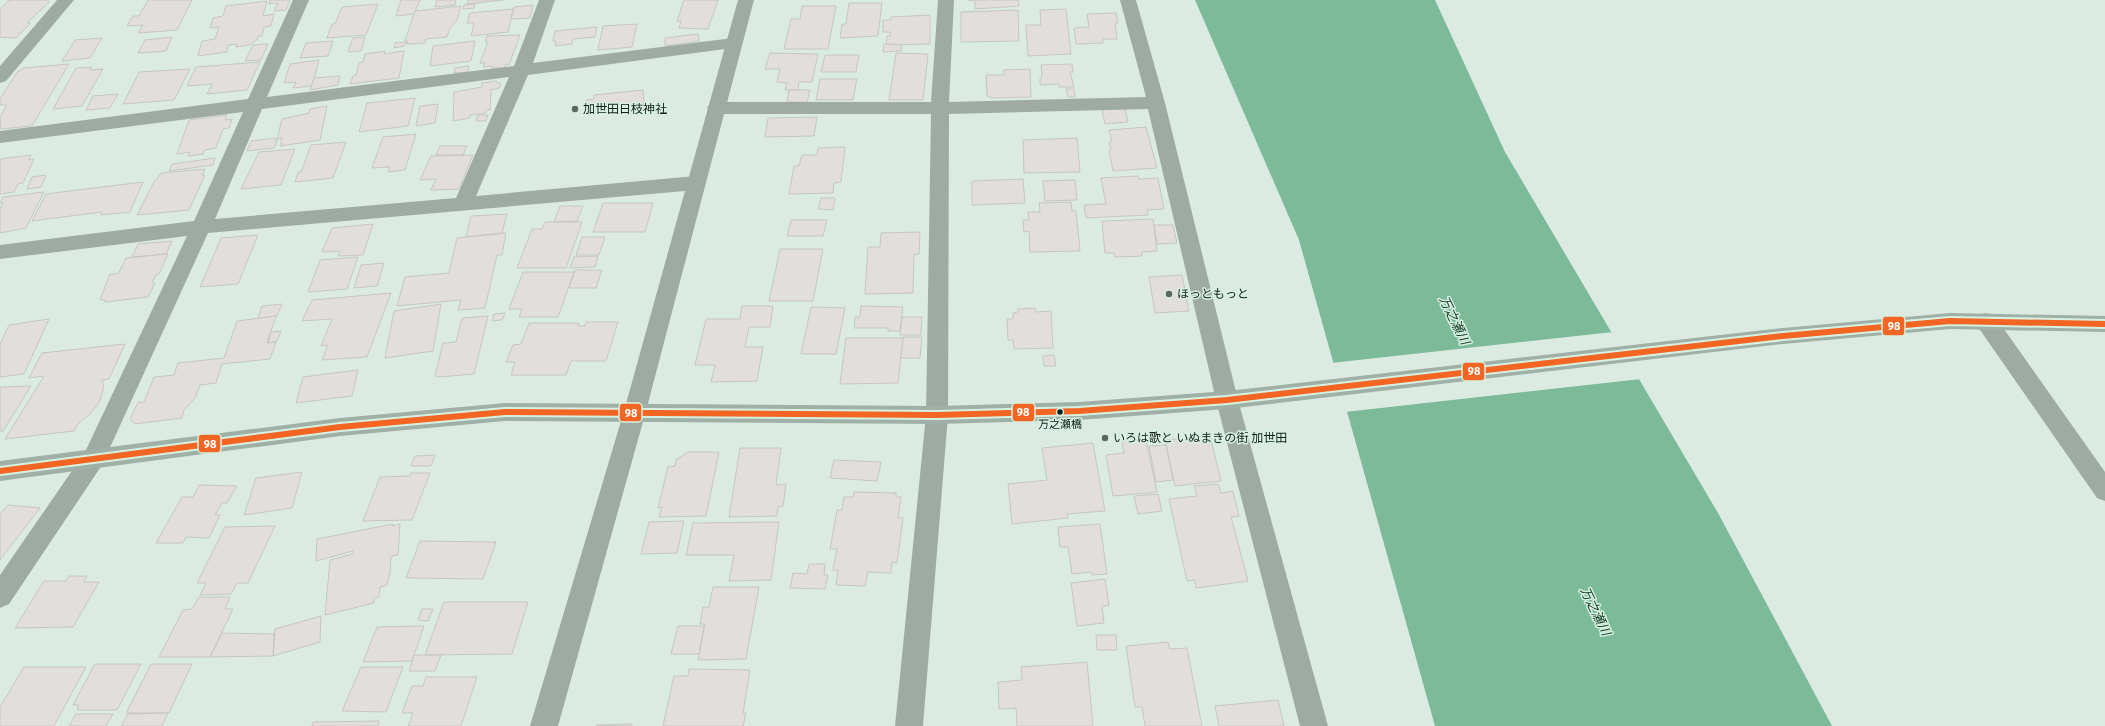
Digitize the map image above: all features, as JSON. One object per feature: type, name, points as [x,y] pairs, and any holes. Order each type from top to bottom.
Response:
[{"type":"highway","points":[[0,471],[340,427],[505,412],[635,411],[937,415],[1079,412],[1238,399],[1783,336],[1950,321],[2075,322],[2105,324]]},
{"type":"street","points":[[0,77],[66,0]]},
{"type":"street","points":[[0,596],[94,458],[201,227],[254,103],[301,0]]},
{"type":"street","points":[[463,204],[520,71],[547,0]]},
{"type":"street","points":[[544,726],[635,411],[733,43],[746,0]]},
{"type":"street","points":[[909,726],[937,415],[940,108],[946,0]]},
{"type":"street","points":[[1128,0],[1238,399],[1314,726]]},
{"type":"street","points":[[0,137],[254,103],[520,71],[733,43]]},
{"type":"street","points":[[716,108],[940,108],[1156,103]]},
{"type":"street","points":[[0,252],[201,227],[696,183]]},
{"type":"street","points":[[1986,321],[2105,491]]},
{"type":"water","name":"万之瀬川","points":[[1195,0],[1435,0],[1505,152],[1718,513],[1832,726],[1435,726],[1299,240]]},
{"type":"pier","points":[[1613,332],[1641,379],[1345,412],[1331,363]]},
{"type":"building","points":[[48,0],[49,2],[27,23],[31,23],[16,38],[0,37],[0,9],[8,1]]},
{"type":"building","points":[[148,0],[192,0],[177,30],[138,33],[143,25],[127,26],[133,16],[139,16]]},
{"type":"building","points":[[270,0],[290,0],[286,10],[274,11],[278,3],[269,4]]},
{"type":"building","points":[[401,0],[420,0],[414,14],[396,16]]},
{"type":"building","points":[[437,0],[456,0],[455,5],[435,7]]},
{"type":"building","points":[[468,0],[503,0],[467,4]]},
{"type":"building","points":[[684,0],[718,0],[708,29],[679,28],[681,21],[677,21]]},
{"type":"building","points":[[968,0],[1018,0],[1019,6],[975,9],[975,1]]},
{"type":"building","points":[[267,1],[263,16],[274,14],[271,26],[264,27],[262,36],[258,36],[257,40],[249,45],[236,47],[237,44],[228,45],[227,52],[198,56],[202,41],[215,39],[219,27],[210,28],[213,18],[223,16],[226,6]]},
{"type":"building","points":[[849,3],[882,3],[878,36],[840,38],[842,24],[846,24]]},
{"type":"building","points":[[378,4],[366,35],[327,38],[332,24],[335,24],[342,7]]},
{"type":"building","points":[[475,4],[474,8],[463,9],[464,5]]},
{"type":"building","points":[[533,5],[530,18],[511,19],[514,7]]},
{"type":"building","points":[[461,6],[457,20],[450,28],[447,37],[426,39],[425,43],[407,44],[408,41],[405,41],[415,11]]},
{"type":"building","points":[[802,6],[836,6],[828,49],[784,49],[791,19],[800,19]]},
{"type":"building","points":[[513,9],[508,32],[471,36],[474,23],[467,23],[470,13]]},
{"type":"building","points":[[1066,9],[1071,54],[1028,56],[1026,25],[1041,25],[1040,10]]},
{"type":"building","points":[[1018,10],[1019,41],[961,42],[961,12]]},
{"type":"building","points":[[1116,13],[1118,23],[1115,23],[1117,39],[1103,39],[1103,43],[1076,44],[1074,28],[1089,27],[1087,14]]},
{"type":"building","points":[[930,15],[930,44],[886,45],[887,36],[890,36],[890,32],[883,32],[883,20],[891,20],[891,17]]},
{"type":"building","points":[[637,24],[632,47],[598,50],[603,26]]},
{"type":"building","points":[[597,27],[595,37],[573,39],[572,44],[555,46],[556,41],[553,41],[555,31]]},
{"type":"building","points":[[698,34],[699,41],[665,46],[665,38]]},
{"type":"building","points":[[520,35],[509,65],[505,65],[504,68],[491,68],[492,66],[483,67],[485,63],[480,63],[488,42],[485,42],[487,36]]},
{"type":"building","points":[[172,37],[166,51],[138,53],[145,40]]},
{"type":"building","points":[[365,37],[361,51],[348,52],[353,38]]},
{"type":"building","points":[[102,38],[90,58],[62,61],[75,40]]},
{"type":"building","points":[[333,41],[328,56],[300,58],[306,43]]},
{"type":"building","points":[[475,41],[471,61],[430,66],[433,46]]},
{"type":"building","points":[[406,42],[404,46],[394,48],[395,43]]},
{"type":"building","points":[[268,44],[261,60],[245,61],[253,45]]},
{"type":"building","points":[[884,44],[902,45],[901,51],[883,52]]},
{"type":"building","points":[[385,51],[384,54],[404,51],[399,78],[350,84],[353,76],[356,75],[359,63],[363,62],[365,54]]},
{"type":"building","points":[[770,53],[818,54],[812,82],[799,82],[798,90],[785,90],[787,83],[777,82],[780,69],[765,69]]},
{"type":"building","points":[[896,53],[928,54],[923,100],[889,100]]},
{"type":"building","points":[[825,55],[859,55],[856,72],[821,72]]},
{"type":"building","points":[[319,60],[312,86],[293,88],[296,82],[284,83],[290,64]]},
{"type":"building","points":[[260,62],[247,90],[207,94],[212,84],[187,86],[196,67]]},
{"type":"building","points":[[69,64],[32,126],[1,129],[0,117],[7,105],[0,105],[0,99],[18,71],[22,70],[23,68]]},
{"type":"building","points":[[1072,64],[1073,72],[1070,72],[1074,87],[1059,87],[1059,84],[1040,85],[1040,78],[1042,78],[1041,65]]},
{"type":"building","points":[[469,66],[468,72],[454,73],[455,68]]},
{"type":"building","points":[[92,67],[90,70],[103,69],[82,106],[53,109],[76,68]]},
{"type":"building","points":[[190,69],[174,100],[123,104],[139,72]]},
{"type":"building","points":[[1030,69],[1031,97],[992,98],[987,96],[986,75],[1004,75],[1004,70]]},
{"type":"building","points":[[340,76],[338,85],[310,90],[314,78]]},
{"type":"building","points":[[820,79],[857,79],[853,100],[816,100]]},
{"type":"building","points":[[495,81],[501,84],[499,88],[491,90],[490,110],[486,110],[486,113],[470,115],[470,118],[453,121],[454,92],[482,87],[482,83]]},
{"type":"building","points":[[1066,89],[1074,89],[1075,97],[1068,97]]},
{"type":"building","points":[[643,90],[644,103],[594,113],[594,109],[587,110],[586,100],[594,99],[594,95]]},
{"type":"building","points":[[789,90],[810,90],[807,102],[787,102]]},
{"type":"building","points":[[118,94],[110,108],[86,110],[93,96]]},
{"type":"building","points":[[415,98],[408,126],[359,132],[367,103]]},
{"type":"building","points":[[438,104],[435,123],[416,126],[420,106]]},
{"type":"building","points":[[327,106],[320,140],[280,146],[282,138],[277,139],[282,119],[309,113],[310,109]]},
{"type":"building","points":[[1125,108],[1128,122],[1105,124],[1102,110]]},
{"type":"building","points":[[227,115],[225,120],[232,119],[229,128],[223,129],[216,148],[205,150],[203,154],[188,156],[190,152],[177,154],[189,120]]},
{"type":"building","points":[[478,115],[488,115],[486,121],[476,121]]},
{"type":"building","points":[[817,117],[814,136],[765,137],[768,118]]},
{"type":"building","points":[[1146,127],[1157,168],[1113,171],[1109,151],[1111,150],[1109,142],[1112,142],[1109,130]]},
{"type":"building","points":[[416,134],[405,170],[388,172],[390,167],[372,168],[383,137]]},
{"type":"building","points":[[275,138],[275,140],[278,139],[274,148],[247,151],[251,141]]},
{"type":"building","points":[[1077,138],[1080,172],[1024,173],[1023,140]]},
{"type":"building","points":[[346,142],[333,178],[295,182],[298,173],[301,172],[311,145]]},
{"type":"building","points":[[440,146],[467,146],[463,155],[436,155]]},
{"type":"building","points":[[845,147],[841,182],[834,183],[833,193],[789,194],[794,166],[799,166],[802,155],[817,155],[818,148]]},
{"type":"building","points":[[295,149],[281,185],[241,189],[259,152]]},
{"type":"building","points":[[31,155],[29,160],[34,159],[23,183],[18,184],[14,192],[0,194],[0,159]]},
{"type":"building","points":[[473,155],[459,189],[431,190],[436,179],[420,180],[431,156]]},
{"type":"building","points":[[215,158],[213,165],[169,171],[172,164]]},
{"type":"building","points":[[205,169],[202,175],[205,175],[189,210],[137,215],[155,180],[161,173]]},
{"type":"building","points":[[46,175],[41,187],[27,189],[32,177]]},
{"type":"building","points":[[1138,176],[1139,179],[1158,178],[1164,209],[1147,210],[1148,215],[1086,218],[1084,205],[1106,204],[1101,178]]},
{"type":"building","points":[[1023,179],[1025,203],[972,205],[972,181]]},
{"type":"building","points":[[1075,180],[1077,200],[1045,201],[1043,181]]},
{"type":"building","points":[[143,182],[130,212],[101,215],[102,212],[32,221],[46,194]]},
{"type":"building","points":[[44,192],[26,228],[0,233],[0,209],[3,203],[0,203],[3,197]]},
{"type":"building","points":[[821,198],[835,198],[833,210],[818,209]]},
{"type":"building","points":[[1071,202],[1072,211],[1076,211],[1080,251],[1030,252],[1029,231],[1024,232],[1023,220],[1029,220],[1028,212],[1040,212],[1039,203]]},
{"type":"building","points":[[603,203],[653,203],[645,232],[593,232]]},
{"type":"building","points":[[560,206],[583,206],[577,221],[554,222]]},
{"type":"building","points":[[507,214],[502,233],[466,237],[471,216]]},
{"type":"building","points":[[1153,219],[1157,251],[1142,252],[1142,256],[1115,257],[1114,253],[1105,253],[1102,221]]},
{"type":"building","points":[[791,220],[827,220],[823,236],[787,236]]},
{"type":"building","points":[[545,222],[582,222],[566,268],[517,268],[532,229],[542,229]]},
{"type":"building","points":[[373,224],[363,255],[338,256],[340,251],[322,252],[332,228]]},
{"type":"building","points":[[1154,225],[1173,225],[1177,243],[1157,244]]},
{"type":"building","points":[[920,232],[919,254],[914,255],[913,293],[865,294],[868,247],[880,247],[881,233]]},
{"type":"building","points":[[506,233],[502,255],[497,255],[485,308],[458,310],[461,300],[397,306],[405,277],[449,273],[457,238]]},
{"type":"building","points":[[258,235],[238,284],[200,287],[221,238]]},
{"type":"building","points":[[582,237],[605,237],[599,255],[576,255]]},
{"type":"building","points":[[172,241],[166,254],[132,257],[138,244]]},
{"type":"building","points":[[780,249],[823,249],[813,301],[769,301]]},
{"type":"building","points":[[168,254],[159,274],[156,275],[152,283],[155,283],[148,297],[105,302],[106,300],[100,300],[110,274],[118,274],[126,258]]},
{"type":"building","points":[[598,256],[595,267],[570,268],[574,257]]},
{"type":"building","points":[[358,257],[347,289],[308,292],[320,260]]},
{"type":"building","points":[[384,263],[377,286],[354,288],[361,265]]},
{"type":"building","points":[[575,270],[602,270],[596,288],[569,288]]},
{"type":"building","points":[[523,272],[574,272],[558,317],[519,317],[522,309],[509,309]]},
{"type":"building","name":"ほっともっと","points":[[1182,275],[1189,311],[1155,313],[1149,277]]},
{"type":"building","points":[[391,293],[367,357],[322,360],[328,345],[321,346],[332,319],[302,321],[312,300]]},
{"type":"building","points":[[282,304],[277,316],[258,318],[262,306]]},
{"type":"building","points":[[441,304],[433,351],[385,358],[394,311]]},
{"type":"building","points":[[742,306],[773,306],[770,327],[749,327],[745,347],[763,347],[757,381],[711,382],[715,365],[695,365],[706,319],[740,319]]},
{"type":"building","points":[[861,306],[903,307],[900,331],[888,331],[888,328],[854,328],[855,317],[860,317]]},
{"type":"building","points":[[811,307],[845,308],[836,354],[801,354]]},
{"type":"building","points":[[1035,308],[1036,312],[1051,311],[1053,348],[1014,349],[1013,340],[1008,340],[1007,319],[1013,319],[1013,313],[1018,312],[1018,309]]},
{"type":"building","points":[[505,313],[502,320],[492,321],[494,314]]},
{"type":"building","points":[[276,316],[267,343],[276,342],[270,359],[222,364],[216,383],[200,385],[195,398],[184,410],[182,418],[134,424],[130,419],[138,402],[144,402],[154,377],[174,375],[178,363],[224,358],[237,321]]},
{"type":"building","points":[[488,316],[474,374],[439,377],[435,376],[443,343],[456,342],[462,318]]},
{"type":"building","points":[[902,317],[922,317],[921,335],[900,335]]},
{"type":"building","points":[[49,319],[24,374],[0,377],[0,345],[9,325]]},
{"type":"building","points":[[586,322],[618,322],[606,361],[571,361],[566,375],[511,375],[515,362],[506,362],[513,345],[521,344],[529,323],[579,323],[578,326],[585,326]]},
{"type":"building","points":[[281,331],[277,341],[268,343],[271,332]]},
{"type":"building","points":[[903,337],[922,337],[920,358],[901,358]]},
{"type":"building","points":[[846,338],[903,338],[898,383],[840,384]]},
{"type":"building","points":[[125,344],[109,379],[102,380],[104,387],[99,403],[90,414],[78,424],[74,431],[5,439],[44,376],[29,378],[42,353]]},
{"type":"building","points":[[1054,355],[1056,366],[1044,366],[1043,356]]},
{"type":"building","points":[[358,370],[352,396],[296,403],[303,377]]},
{"type":"building","points":[[31,386],[3,431],[0,431],[0,387]]},
{"type":"building","points":[[1210,436],[1221,481],[1175,486],[1165,440]]},
{"type":"building","points":[[1146,439],[1157,492],[1113,496],[1106,455],[1124,453],[1122,441]]},
{"type":"building","points":[[1093,443],[1105,511],[1067,514],[1068,518],[1012,524],[1008,484],[1047,480],[1042,448]]},
{"type":"building","points":[[1166,445],[1173,480],[1156,482],[1149,446]]},
{"type":"building","points":[[740,448],[781,448],[776,485],[786,484],[783,506],[778,507],[777,516],[729,517]]},
{"type":"building","points":[[688,452],[719,452],[706,516],[659,517],[662,507],[658,508],[668,467],[675,466],[676,460]]},
{"type":"building","points":[[435,455],[431,466],[411,466],[415,456]]},
{"type":"building","points":[[834,460],[881,462],[877,481],[830,478]]},
{"type":"building","points":[[302,472],[292,508],[244,515],[256,478]]},
{"type":"building","points":[[411,473],[430,473],[412,520],[363,521],[380,477],[410,476]]},
{"type":"building","points":[[1218,484],[1221,493],[1233,491],[1239,516],[1231,517],[1248,581],[1196,588],[1195,580],[1187,581],[1169,499],[1197,496],[1194,486]]},
{"type":"building","points":[[199,485],[237,486],[227,503],[222,503],[215,515],[220,515],[209,538],[186,537],[183,543],[156,543],[182,497],[193,497]]},
{"type":"building","points":[[854,492],[896,493],[896,497],[901,497],[898,518],[903,518],[897,563],[892,562],[891,573],[868,572],[865,586],[836,585],[838,570],[833,570],[837,549],[830,549],[837,510],[842,510],[844,497],[853,497]]},
{"type":"building","points":[[1158,494],[1162,511],[1138,514],[1134,496]]},
{"type":"building","points":[[8,505],[40,508],[0,560],[0,514]]},
{"type":"building","points":[[684,521],[677,553],[641,554],[649,522]]},
{"type":"building","points":[[779,522],[771,580],[729,581],[734,555],[686,555],[693,523]]},
{"type":"building","points":[[393,524],[393,526],[400,524],[398,555],[391,556],[390,574],[386,586],[380,587],[379,597],[374,598],[374,603],[325,615],[330,560],[353,554],[353,551],[316,561],[317,539]]},
{"type":"building","points":[[1100,524],[1107,574],[1092,575],[1092,572],[1072,574],[1068,547],[1060,547],[1058,527]]},
{"type":"building","points":[[275,526],[248,583],[237,583],[231,594],[200,595],[206,583],[197,583],[225,527]]},
{"type":"building","points":[[420,541],[496,542],[483,579],[406,578]]},
{"type":"building","points":[[809,564],[825,564],[824,575],[828,575],[825,589],[790,588],[793,573],[807,574]]},
{"type":"building","points":[[69,576],[87,576],[84,582],[99,582],[73,627],[15,628],[44,581],[66,581]]},
{"type":"building","points":[[1105,579],[1109,606],[1102,606],[1104,623],[1077,626],[1071,583]]},
{"type":"building","points":[[713,587],[759,587],[746,659],[698,660],[705,624],[700,624],[703,607],[709,607]]},
{"type":"building","points":[[199,597],[230,597],[225,609],[233,609],[210,657],[159,657],[183,610],[192,609]]},
{"type":"building","points":[[444,602],[528,602],[512,654],[425,655]]},
{"type":"building","points":[[422,609],[433,609],[428,621],[418,620]]},
{"type":"building","points":[[321,616],[320,642],[273,656],[275,629]]},
{"type":"building","points":[[424,626],[412,661],[363,662],[377,627]]},
{"type":"building","points":[[678,626],[704,626],[699,654],[671,654]]},
{"type":"building","points":[[222,633],[274,634],[273,656],[210,657]]},
{"type":"building","points":[[1096,635],[1116,635],[1117,650],[1097,650]]},
{"type":"building","points":[[1168,642],[1170,649],[1187,648],[1202,726],[1145,726],[1142,707],[1135,707],[1126,646]]},
{"type":"building","points":[[414,655],[441,655],[435,671],[409,671]]},
{"type":"building","points":[[1087,662],[1093,726],[1017,726],[1016,708],[999,709],[998,682],[1022,680],[1021,667]]},
{"type":"building","points":[[95,664],[141,664],[117,710],[77,710],[79,705],[73,705]]},
{"type":"building","points":[[151,664],[192,664],[169,713],[126,713]]},
{"type":"building","points":[[24,667],[86,667],[54,726],[0,726],[0,707]]},
{"type":"building","points":[[361,667],[403,667],[386,712],[342,711]]},
{"type":"building","points":[[689,669],[750,670],[743,713],[746,713],[743,726],[663,726],[674,676],[688,676]]},
{"type":"building","points":[[426,677],[477,677],[461,726],[408,726],[413,713],[402,713],[412,686],[423,686]]},
{"type":"building","points":[[1278,700],[1284,726],[1219,726],[1215,706]]},
{"type":"building","points":[[168,713],[162,726],[121,726],[128,714]]},
{"type":"building","points":[[76,714],[113,714],[106,726],[69,726]]},
{"type":"building","points":[[379,721],[378,726],[312,726],[313,722]]},
{"type":"building","points":[[632,724],[632,726],[596,726],[597,725]]},
{"type":"transit line","name":"98","points":[[0,471],[340,427],[505,412],[937,415],[1079,411],[1227,400],[1783,336],[1950,321],[2075,322],[2105,324]]},
{"type":"place","name":"加世田日枝神社","points":[[575,109]]},
{"type":"place","name":"ほっともっと","points":[[1169,294]]},
{"type":"place","name":"万之瀬橋","points":[[1060,412]]},
{"type":"place","name":"いろは歌と いぬまきの街 加世田","points":[[1105,438]]}]
